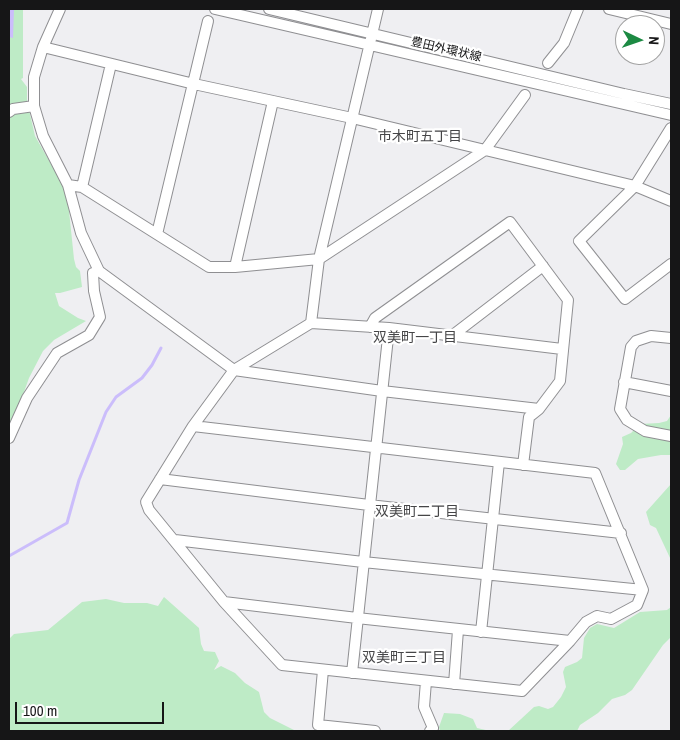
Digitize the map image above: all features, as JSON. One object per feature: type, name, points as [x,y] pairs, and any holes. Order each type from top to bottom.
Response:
[{"type":"street","points":[[60,9],[43,47],[34,78],[34,106],[43,136],[68,185],[80,232],[98,271],[234,370],[382,391],[539,408]]},
{"type":"street","name":"豊田外環状線","points":[[215,9],[671,115]]},
{"type":"street","name":"豊田外環状線","points":[[268,9],[671,104]]},
{"type":"street","points":[[311,323],[319,259],[378,9]]},
{"type":"street","points":[[548,63],[564,43],[578,9]]},
{"type":"street","points":[[609,9],[671,24]]},
{"type":"street","points":[[157,234],[208,21]]},
{"type":"street","points":[[43,47],[194,84],[352,118],[635,186],[671,200]]},
{"type":"street","points":[[82,187],[111,64]]},
{"type":"street","points":[[68,185],[82,187],[209,267],[235,267],[319,259],[485,150],[525,95]]},
{"type":"street","points":[[235,267],[273,101]]},
{"type":"street","points":[[9,112],[13,109],[34,106]]},
{"type":"street","points":[[671,128],[635,186],[579,241],[625,299],[671,264]]},
{"type":"street","points":[[370,327],[375,318],[510,222],[568,300],[560,381],[539,408],[529,417],[523,465]]},
{"type":"street","points":[[453,335],[543,266]]},
{"type":"street","points":[[9,438],[27,398],[57,353],[89,335],[100,317],[94,291],[93,273],[98,271]]},
{"type":"street","points":[[193,426],[595,473],[643,590],[637,605],[611,619],[597,616],[586,622],[522,691],[282,665],[224,602],[149,510],[146,502],[193,426],[234,370],[311,323],[389,328],[562,349]]},
{"type":"street","points":[[352,673],[389,328]]},
{"type":"street","points":[[671,338],[651,336],[636,341],[630,348],[620,409],[627,420],[645,431],[671,436]]},
{"type":"street","points":[[624,382],[671,391]]},
{"type":"street","points":[[481,632],[499,462]]},
{"type":"street","points":[[160,479],[369,505],[621,533]]},
{"type":"street","points":[[175,540],[363,562],[643,590]]},
{"type":"street","points":[[224,602],[458,630],[570,641]]},
{"type":"street","points":[[454,684],[458,630]]},
{"type":"street","points":[[323,670],[318,725],[375,731]]},
{"type":"street","points":[[426,681],[424,707],[433,728],[430,731]]},
{"type":"green space","points":[[9,9],[23,9],[23,78],[21,79],[27,87],[27,102],[9,108]]},
{"type":"green space","points":[[29,110],[35,136],[64,187],[68,201],[74,259],[76,267],[80,271],[82,287],[55,293],[59,306],[86,321],[54,340],[43,351],[29,378],[15,417],[9,426],[9,114]]},
{"type":"green space","points":[[671,415],[671,455],[638,459],[625,470],[620,470],[616,464],[623,444],[622,437],[631,433],[640,424],[667,421]]},
{"type":"green space","points":[[671,484],[671,560],[656,528],[650,525],[646,512]]},
{"type":"green space","points":[[164,597],[199,628],[204,651],[215,652],[219,661],[214,670],[221,666],[235,673],[245,683],[259,692],[264,712],[270,718],[296,731],[9,731],[9,639],[14,634],[48,630],[82,602],[106,599],[124,603],[147,603],[158,606]]},
{"type":"green space","points":[[671,607],[671,637],[663,645],[632,690],[625,695],[612,699],[598,713],[580,725],[577,731],[508,731],[534,707],[539,706],[548,709],[553,707],[561,697],[566,687],[563,672],[565,667],[582,658],[584,638],[590,628],[597,624],[614,628],[640,612],[667,610]]},
{"type":"green space","points":[[444,713],[460,714],[473,719],[477,728],[490,731],[440,731],[439,727]]},
{"type":"shaded area","points":[[9,9],[14,9],[13,38],[9,37]]},
{"type":"waterway","points":[[9,556],[67,523],[79,480],[106,412],[116,397],[142,378],[161,348]]},
{"type":"district","name":"市木町五丁目","points":[[420,137]]},
{"type":"district","name":"双美町一丁目","points":[[415,338]]},
{"type":"district","name":"双美町二丁目","points":[[417,512]]},
{"type":"district","name":"双美町三丁目","points":[[404,658]]}]
